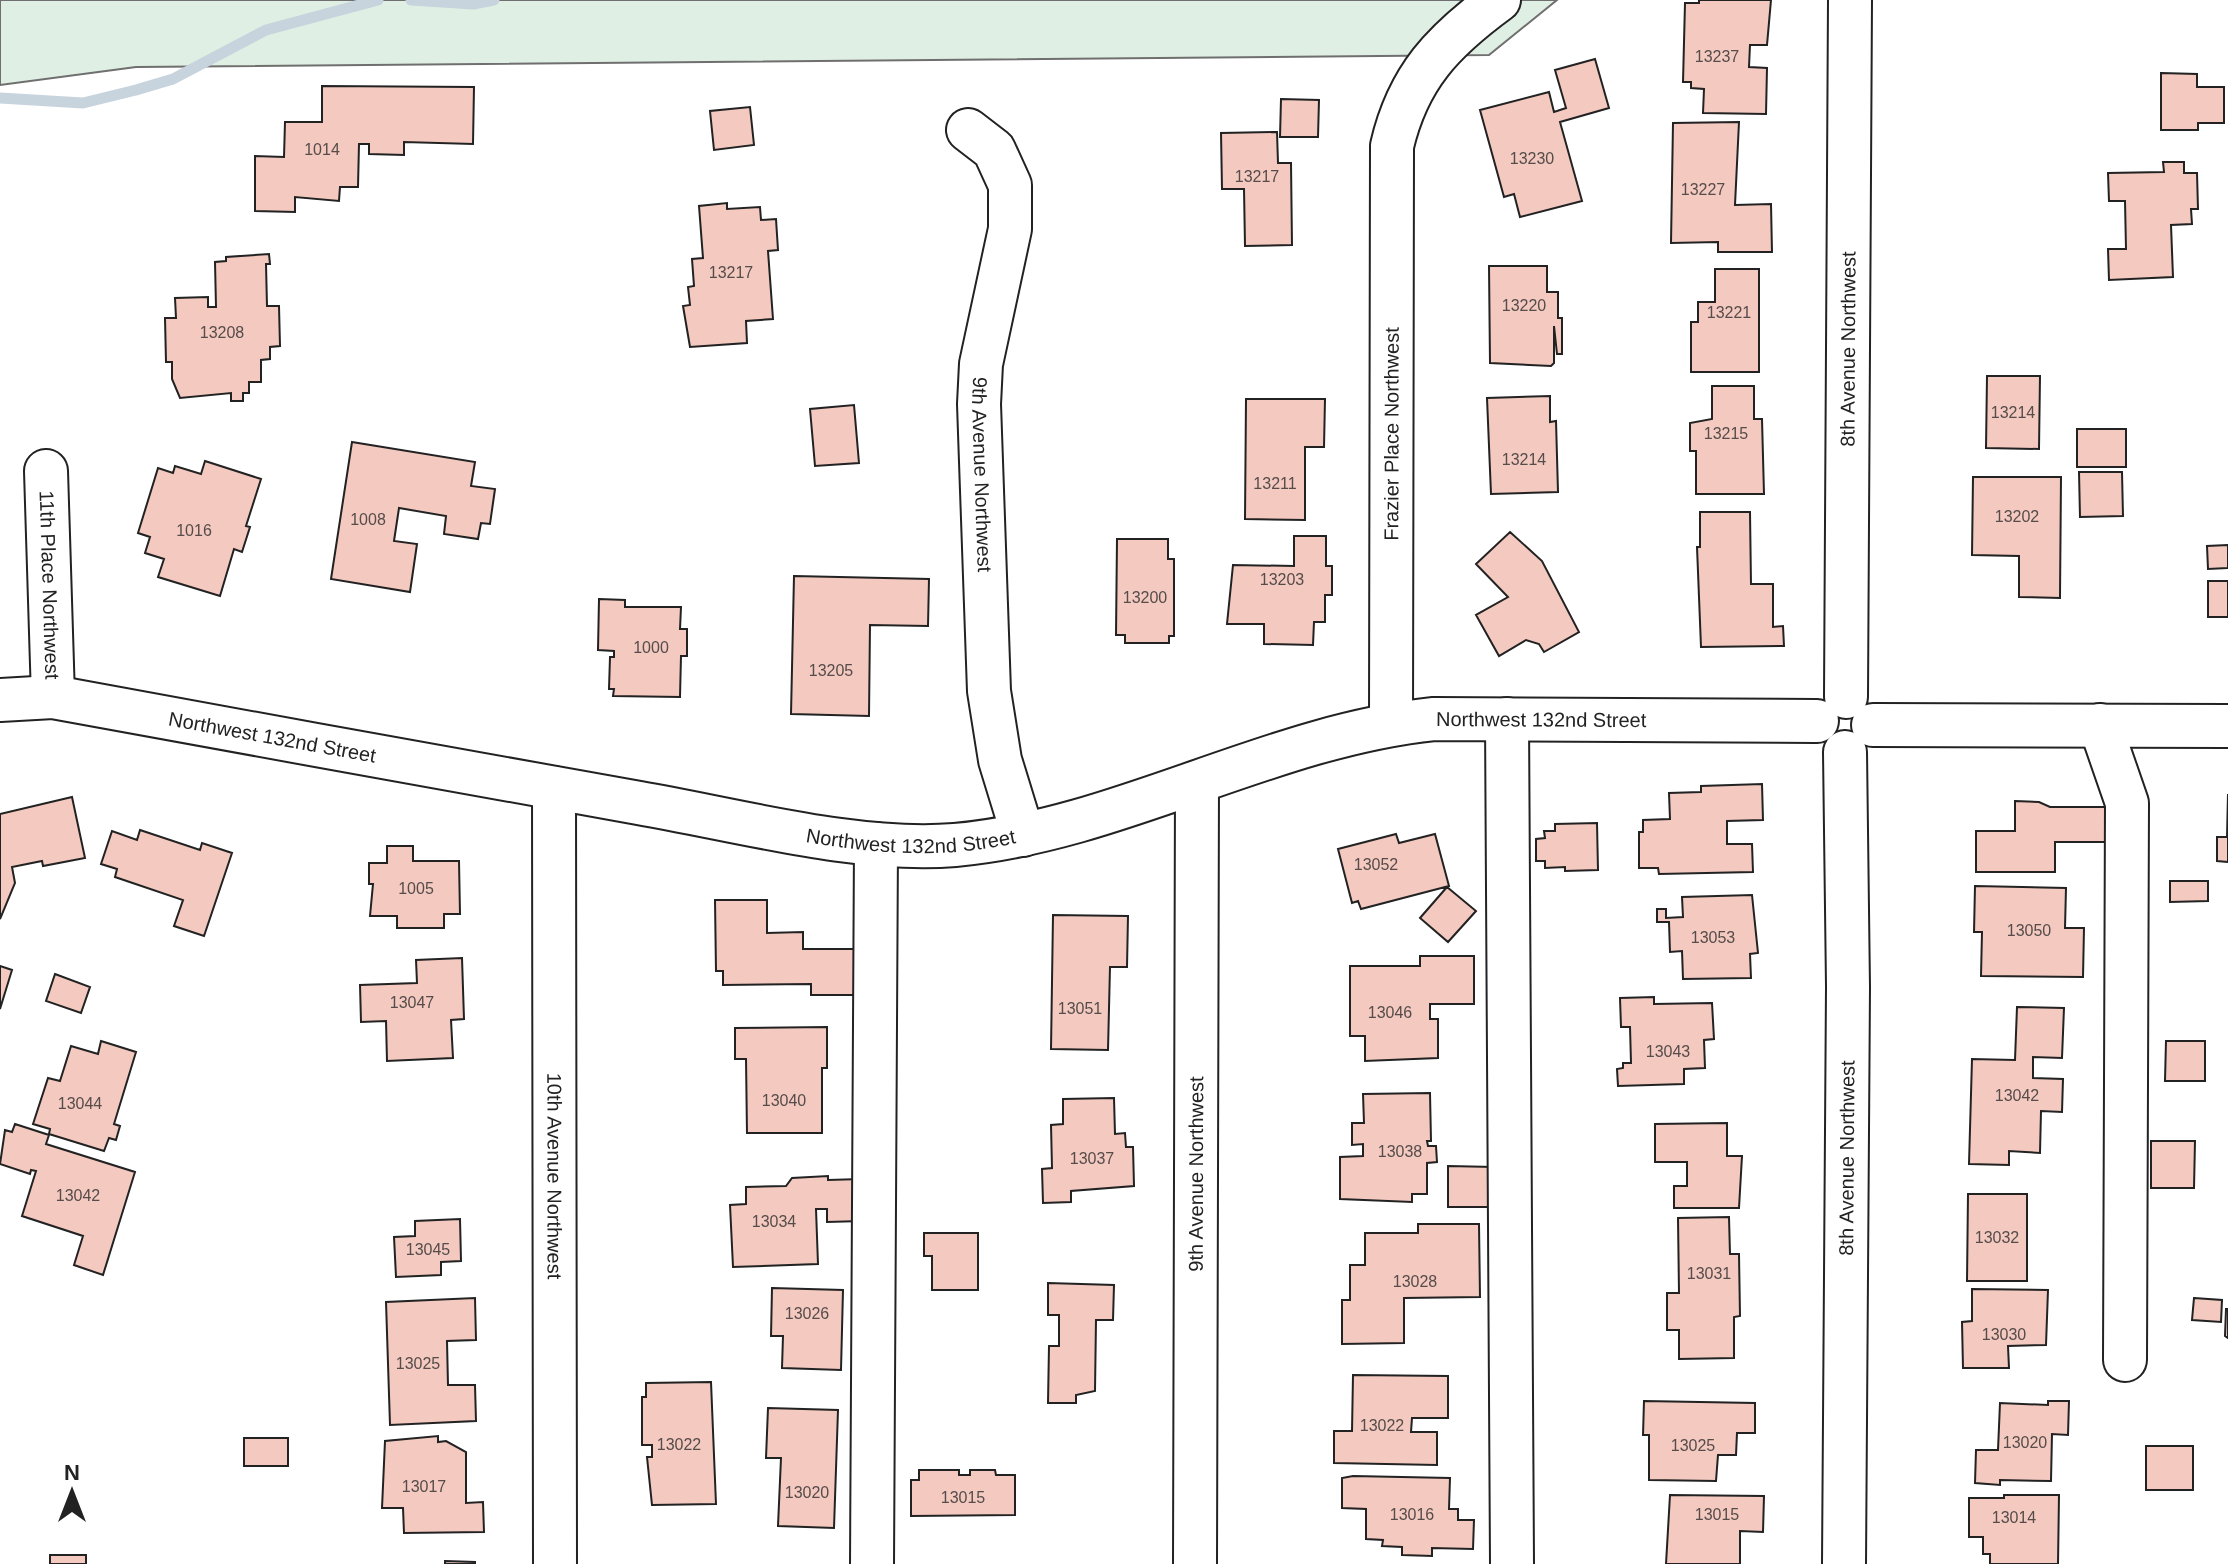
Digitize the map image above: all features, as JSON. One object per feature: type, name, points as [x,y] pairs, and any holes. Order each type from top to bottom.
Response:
[{"type":"street","name":"Frazier Place Northwest","points":[[1391,724],[1392,146],[1400,111],[1415,81],[1438,52],[1499,0]]},
{"type":"street","name":"8th Avenue Northwest","points":[[1844,1564],[1850,0]]},
{"type":"street","name":"9th Avenue Northwest","points":[[968,130],[994,150],[1010,185],[1010,229],[981,364],[979,404],[989,691],[1000,760],[1023,835]]},
{"type":"street","name":"11th Place Northwest","points":[[46,471],[53,697]]},
{"type":"street","name":"Northwest 132nd Street","points":[[0,700],[53,697],[876,844],[952,845],[1023,835],[1197,783],[1346,733],[1391,724],[1507,719],[2228,726]]},
{"type":"street","points":[[1507,719],[1512,1564]]},
{"type":"street","points":[[2100,725],[2127,803],[2125,1360]]},
{"type":"street","name":"9th Avenue Northwest","points":[[1195,1564],[1197,783]]},
{"type":"street","name":"10th Avenue Northwest","points":[[554,788],[555,1564]]},
{"type":"street","points":[[872,1564],[876,844]]},
{"type":"green space","points":[[0,0],[1557,0],[1489,55],[136,67],[0,85]]},
{"type":"building","points":[[1699,0],[1771,0],[1767,45],[1750,45],[1749,67],[1767,68],[1766,114],[1703,113],[1704,89],[1691,88],[1691,82],[1683,82],[1685,3],[1699,3]]},
{"type":"building","points":[[1595,59],[1609,108],[1560,122],[1582,201],[1520,217],[1514,194],[1504,197],[1480,110],[1549,92],[1554,112],[1566,108],[1555,70]]},
{"type":"building","points":[[2161,73],[2197,74],[2197,87],[2224,87],[2224,123],[2198,123],[2198,130],[2161,130]]},
{"type":"building","points":[[322,86],[474,87],[473,144],[404,142],[404,155],[369,154],[369,144],[359,144],[358,187],[340,187],[339,201],[295,197],[295,212],[255,211],[255,156],[284,157],[285,122],[322,122]]},
{"type":"building","points":[[1281,99],[1319,100],[1318,137],[1280,137]]},
{"type":"building","points":[[750,107],[754,145],[714,150],[710,111]]},
{"type":"building","points":[[1739,122],[1735,205],[1771,204],[1772,252],[1718,252],[1718,242],[1671,243],[1673,123]]},
{"type":"building","points":[[1277,132],[1278,163],[1291,163],[1292,245],[1245,246],[1244,189],[1222,189],[1221,133]]},
{"type":"building","points":[[2163,162],[2184,162],[2184,173],[2197,173],[2198,209],[2191,209],[2192,224],[2171,225],[2173,277],[2109,280],[2108,249],[2126,249],[2125,201],[2109,201],[2108,173],[2164,172]]},
{"type":"building","points":[[727,203],[727,209],[760,207],[761,220],[776,219],[778,250],[768,251],[773,319],[746,321],[747,343],[690,347],[683,306],[690,305],[688,287],[694,286],[692,259],[703,258],[699,206]]},
{"type":"building","points":[[269,254],[270,264],[266,264],[267,306],[279,306],[280,346],[270,347],[270,359],[261,360],[261,382],[249,382],[249,393],[243,393],[243,401],[231,401],[231,393],[180,398],[172,379],[172,362],[166,362],[165,318],[176,318],[175,298],[208,297],[208,307],[216,307],[215,262],[226,261],[226,257]]},
{"type":"building","points":[[1489,266],[1547,266],[1547,292],[1558,292],[1558,318],[1562,318],[1562,354],[1557,354],[1554,326],[1554,363],[1551,366],[1490,363]]},
{"type":"building","points":[[1715,269],[1759,269],[1759,372],[1691,372],[1691,322],[1698,322],[1698,302],[1715,302]]},
{"type":"building","points":[[1987,376],[2040,376],[2039,449],[1986,448]]},
{"type":"building","points":[[1712,386],[1754,386],[1754,419],[1762,419],[1764,494],[1696,494],[1696,451],[1690,451],[1690,423],[1712,419]]},
{"type":"building","points":[[1550,396],[1550,422],[1556,421],[1558,492],[1491,494],[1487,398]]},
{"type":"building","points":[[1246,399],[1325,399],[1324,447],[1305,447],[1305,520],[1245,519]]},
{"type":"building","points":[[854,405],[859,463],[815,466],[810,409]]},
{"type":"building","points":[[2077,429],[2126,429],[2126,467],[2077,467]]},
{"type":"building","points":[[352,442],[475,462],[471,486],[495,489],[490,524],[481,523],[478,539],[444,534],[446,516],[399,508],[394,541],[417,544],[410,592],[331,579]]},
{"type":"building","points":[[205,461],[261,479],[246,526],[250,527],[242,552],[234,549],[220,596],[158,577],[164,559],[145,553],[150,537],[138,533],[158,468],[173,473],[175,466],[201,474]]},
{"type":"building","points":[[2079,472],[2122,472],[2123,516],[2080,517]]},
{"type":"building","points":[[1973,477],[2061,477],[2060,598],[2019,597],[2019,556],[1972,555]]},
{"type":"building","points":[[1700,512],[1750,512],[1751,584],[1773,584],[1773,627],[1783,626],[1784,646],[1701,647],[1697,547],[1700,547]]},
{"type":"building","points":[[1510,532],[1542,561],[1579,632],[1544,652],[1539,644],[1526,640],[1499,656],[1476,615],[1508,597],[1476,564]]},
{"type":"building","points":[[1294,536],[1326,536],[1326,566],[1332,566],[1332,595],[1325,595],[1325,622],[1314,622],[1313,645],[1264,644],[1264,624],[1227,624],[1233,565],[1294,566]]},
{"type":"building","points":[[1117,539],[1168,539],[1168,559],[1174,559],[1174,636],[1169,636],[1169,643],[1125,643],[1125,635],[1116,635]]},
{"type":"building","points":[[2228,545],[2228,568],[2208,569],[2207,546]]},
{"type":"building","points":[[794,576],[929,579],[928,626],[870,625],[869,716],[791,714]]},
{"type":"building","points":[[2208,581],[2228,581],[2228,617],[2208,617]]},
{"type":"building","points":[[599,599],[625,600],[625,607],[681,607],[680,629],[687,629],[687,656],[681,656],[680,697],[613,696],[614,689],[609,689],[610,657],[614,657],[614,651],[598,650]]},
{"type":"building","points":[[1762,784],[1763,820],[1727,821],[1727,844],[1752,844],[1753,872],[1659,874],[1658,868],[1639,868],[1639,832],[1643,832],[1643,820],[1670,819],[1669,793],[1701,792],[1701,786]]},
{"type":"building","points":[[2228,794],[2228,862],[2217,861],[2217,837],[2227,837]]},
{"type":"building","points":[[72,797],[85,858],[43,866],[42,861],[12,867],[15,883],[0,919],[0,814]]},
{"type":"building","points":[[2015,801],[2039,802],[2050,807],[2108,807],[2107,842],[2055,842],[2055,872],[1976,872],[1976,831],[2015,831]]},
{"type":"building","points":[[1597,823],[1598,870],[1565,871],[1565,867],[1545,868],[1545,861],[1536,861],[1536,839],[1545,838],[1544,831],[1555,831],[1555,824]]},
{"type":"building","points":[[140,830],[200,850],[202,843],[232,853],[204,936],[174,926],[183,900],[115,877],[117,869],[101,864],[112,831],[137,840]]},
{"type":"building","points":[[1396,834],[1399,843],[1435,834],[1449,886],[1361,909],[1358,901],[1352,903],[1338,849]]},
{"type":"building","points":[[387,846],[413,846],[413,861],[459,861],[460,914],[444,914],[444,928],[397,928],[397,916],[370,916],[373,884],[369,884],[369,863],[387,863]]},
{"type":"building","points":[[2170,881],[2208,881],[2208,901],[2170,902]]},
{"type":"building","points":[[1975,886],[2066,888],[2065,928],[2084,928],[2083,977],[1981,976],[1982,932],[1974,932]]},
{"type":"building","points":[[1447,887],[1476,911],[1448,942],[1420,918]]},
{"type":"building","points":[[1752,895],[1758,953],[1750,954],[1751,978],[1683,979],[1682,951],[1670,952],[1669,922],[1657,922],[1657,909],[1666,909],[1666,918],[1683,917],[1682,897]]},
{"type":"building","points":[[715,900],[767,900],[767,933],[803,932],[803,949],[862,949],[862,995],[811,995],[811,984],[723,985],[723,971],[716,971]]},
{"type":"building","points":[[1053,915],[1128,916],[1127,967],[1110,967],[1108,1050],[1051,1049]]},
{"type":"building","points":[[1420,956],[1474,956],[1474,1004],[1430,1004],[1430,1019],[1438,1019],[1438,1058],[1365,1061],[1365,1036],[1350,1036],[1350,966],[1420,966]]},
{"type":"building","points":[[462,958],[464,1019],[451,1020],[453,1058],[387,1061],[386,1021],[361,1022],[360,985],[417,983],[416,960]]},
{"type":"building","points":[[0,966],[12,970],[0,1009]]},
{"type":"building","points":[[55,974],[90,987],[81,1013],[46,1001]]},
{"type":"building","points":[[1654,997],[1654,1004],[1712,1003],[1714,1039],[1704,1040],[1705,1068],[1684,1069],[1684,1084],[1618,1086],[1617,1069],[1623,1068],[1623,1063],[1631,1063],[1630,1027],[1621,1027],[1620,998]]},
{"type":"building","points":[[2017,1007],[2064,1008],[2062,1058],[2033,1057],[2033,1078],[2063,1079],[2062,1112],[2041,1111],[2040,1153],[2009,1151],[2009,1165],[1969,1164],[1972,1059],[2015,1060]]},
{"type":"building","points":[[827,1027],[827,1068],[822,1068],[822,1133],[747,1133],[746,1059],[735,1059],[735,1028]]},
{"type":"building","points":[[101,1041],[136,1052],[114,1124],[120,1126],[116,1140],[109,1138],[104,1151],[49,1134],[50,1129],[33,1124],[48,1078],[60,1081],[71,1046],[98,1054]]},
{"type":"building","points":[[2166,1041],[2205,1041],[2205,1081],[2165,1081]]},
{"type":"building","points":[[1430,1093],[1431,1141],[1427,1141],[1428,1146],[1436,1146],[1437,1162],[1427,1163],[1427,1194],[1412,1194],[1412,1202],[1340,1199],[1340,1157],[1363,1156],[1363,1144],[1352,1145],[1352,1123],[1364,1123],[1363,1094]]},
{"type":"building","points":[[1114,1098],[1115,1134],[1125,1133],[1126,1147],[1133,1147],[1134,1186],[1071,1191],[1071,1202],[1043,1203],[1042,1169],[1052,1168],[1051,1125],[1063,1124],[1063,1099]]},
{"type":"building","points":[[1727,1123],[1727,1156],[1742,1156],[1739,1208],[1674,1208],[1674,1186],[1687,1186],[1687,1162],[1655,1162],[1655,1124]]},
{"type":"building","points":[[15,1124],[49,1135],[46,1144],[135,1172],[103,1275],[74,1265],[83,1236],[22,1216],[36,1171],[31,1170],[30,1174],[0,1164],[5,1130],[12,1132]]},
{"type":"building","points":[[2151,1141],[2195,1141],[2194,1188],[2151,1188]]},
{"type":"building","points":[[1448,1166],[1494,1167],[1494,1207],[1448,1207]]},
{"type":"building","points":[[828,1176],[828,1180],[861,1179],[862,1221],[827,1222],[827,1209],[816,1209],[818,1264],[733,1267],[730,1205],[746,1204],[746,1187],[786,1186],[792,1178]]},
{"type":"building","points":[[1968,1194],[2027,1194],[2027,1281],[1967,1281]]},
{"type":"building","points":[[1729,1217],[1730,1254],[1739,1254],[1740,1316],[1734,1317],[1734,1358],[1679,1359],[1679,1330],[1667,1330],[1667,1293],[1679,1293],[1678,1218]]},
{"type":"building","points":[[460,1219],[461,1261],[441,1262],[441,1275],[396,1277],[394,1237],[415,1236],[415,1221]]},
{"type":"building","points":[[1418,1224],[1479,1224],[1480,1297],[1404,1298],[1404,1343],[1342,1344],[1342,1300],[1350,1300],[1350,1265],[1365,1265],[1365,1233],[1418,1233]]},
{"type":"building","points":[[924,1233],[978,1233],[978,1290],[932,1290],[932,1256],[924,1256]]},
{"type":"building","points":[[1048,1283],[1114,1285],[1113,1320],[1096,1320],[1095,1391],[1076,1395],[1076,1403],[1048,1403],[1049,1346],[1059,1346],[1059,1315],[1048,1315]]},
{"type":"building","points":[[772,1288],[843,1290],[841,1370],[782,1368],[783,1336],[771,1336]]},
{"type":"building","points":[[1972,1289],[2048,1290],[2046,1345],[2008,1346],[2009,1368],[1963,1368],[1962,1322],[1972,1321]]},
{"type":"building","points":[[475,1298],[476,1340],[447,1341],[448,1385],[475,1385],[476,1421],[390,1425],[386,1302]]},
{"type":"building","points":[[2194,1298],[2222,1300],[2221,1322],[2192,1320]]},
{"type":"building","points":[[2228,1309],[2228,1338],[2225,1336]]},
{"type":"building","points":[[1353,1375],[1448,1376],[1448,1418],[1412,1418],[1411,1432],[1437,1432],[1437,1465],[1334,1463],[1334,1431],[1352,1431]]},
{"type":"building","points":[[711,1382],[716,1504],[652,1505],[647,1457],[652,1457],[652,1445],[642,1445],[642,1397],[646,1397],[646,1383]]},
{"type":"building","points":[[1644,1401],[1755,1403],[1755,1433],[1737,1433],[1736,1455],[1718,1455],[1716,1481],[1649,1480],[1649,1435],[1643,1435]]},
{"type":"building","points":[[2048,1401],[2069,1401],[2068,1435],[2052,1434],[2051,1481],[2000,1480],[2000,1485],[1975,1483],[1976,1450],[1998,1450],[2000,1403],[2048,1405]]},
{"type":"building","points":[[768,1408],[838,1410],[834,1528],[778,1526],[781,1458],[766,1458]]},
{"type":"building","points":[[438,1436],[438,1442],[446,1441],[466,1452],[466,1503],[483,1502],[484,1532],[404,1533],[403,1508],[382,1508],[385,1441]]},
{"type":"building","points":[[244,1438],[288,1438],[288,1466],[244,1466]]},
{"type":"building","points":[[2146,1446],[2193,1446],[2193,1490],[2146,1490]]},
{"type":"building","points":[[919,1470],[959,1470],[959,1475],[970,1475],[970,1470],[995,1470],[996,1475],[1015,1475],[1015,1515],[911,1516],[911,1480],[919,1480]]},
{"type":"building","points":[[1342,1478],[1450,1478],[1449,1509],[1458,1509],[1458,1520],[1474,1520],[1473,1549],[1432,1548],[1432,1556],[1402,1555],[1402,1547],[1382,1546],[1383,1540],[1366,1539],[1366,1509],[1342,1508]]},
{"type":"building","points":[[1670,1495],[1764,1496],[1763,1532],[1740,1531],[1740,1564],[1666,1564]]},
{"type":"building","points":[[2004,1495],[2059,1495],[2058,1564],[1990,1564],[1990,1554],[1983,1554],[1983,1537],[1969,1537],[1969,1498],[2004,1498]]},
{"type":"building","points":[[50,1555],[86,1555],[86,1564],[50,1564]]},
{"type":"building","points":[[445,1561],[475,1562],[475,1564],[445,1564]]},
{"type":"waterway","points":[[0,98],[83,103],[136,90],[173,79],[266,30],[378,0]]},
{"type":"waterway","points":[[411,0],[473,4],[494,0]]}]
